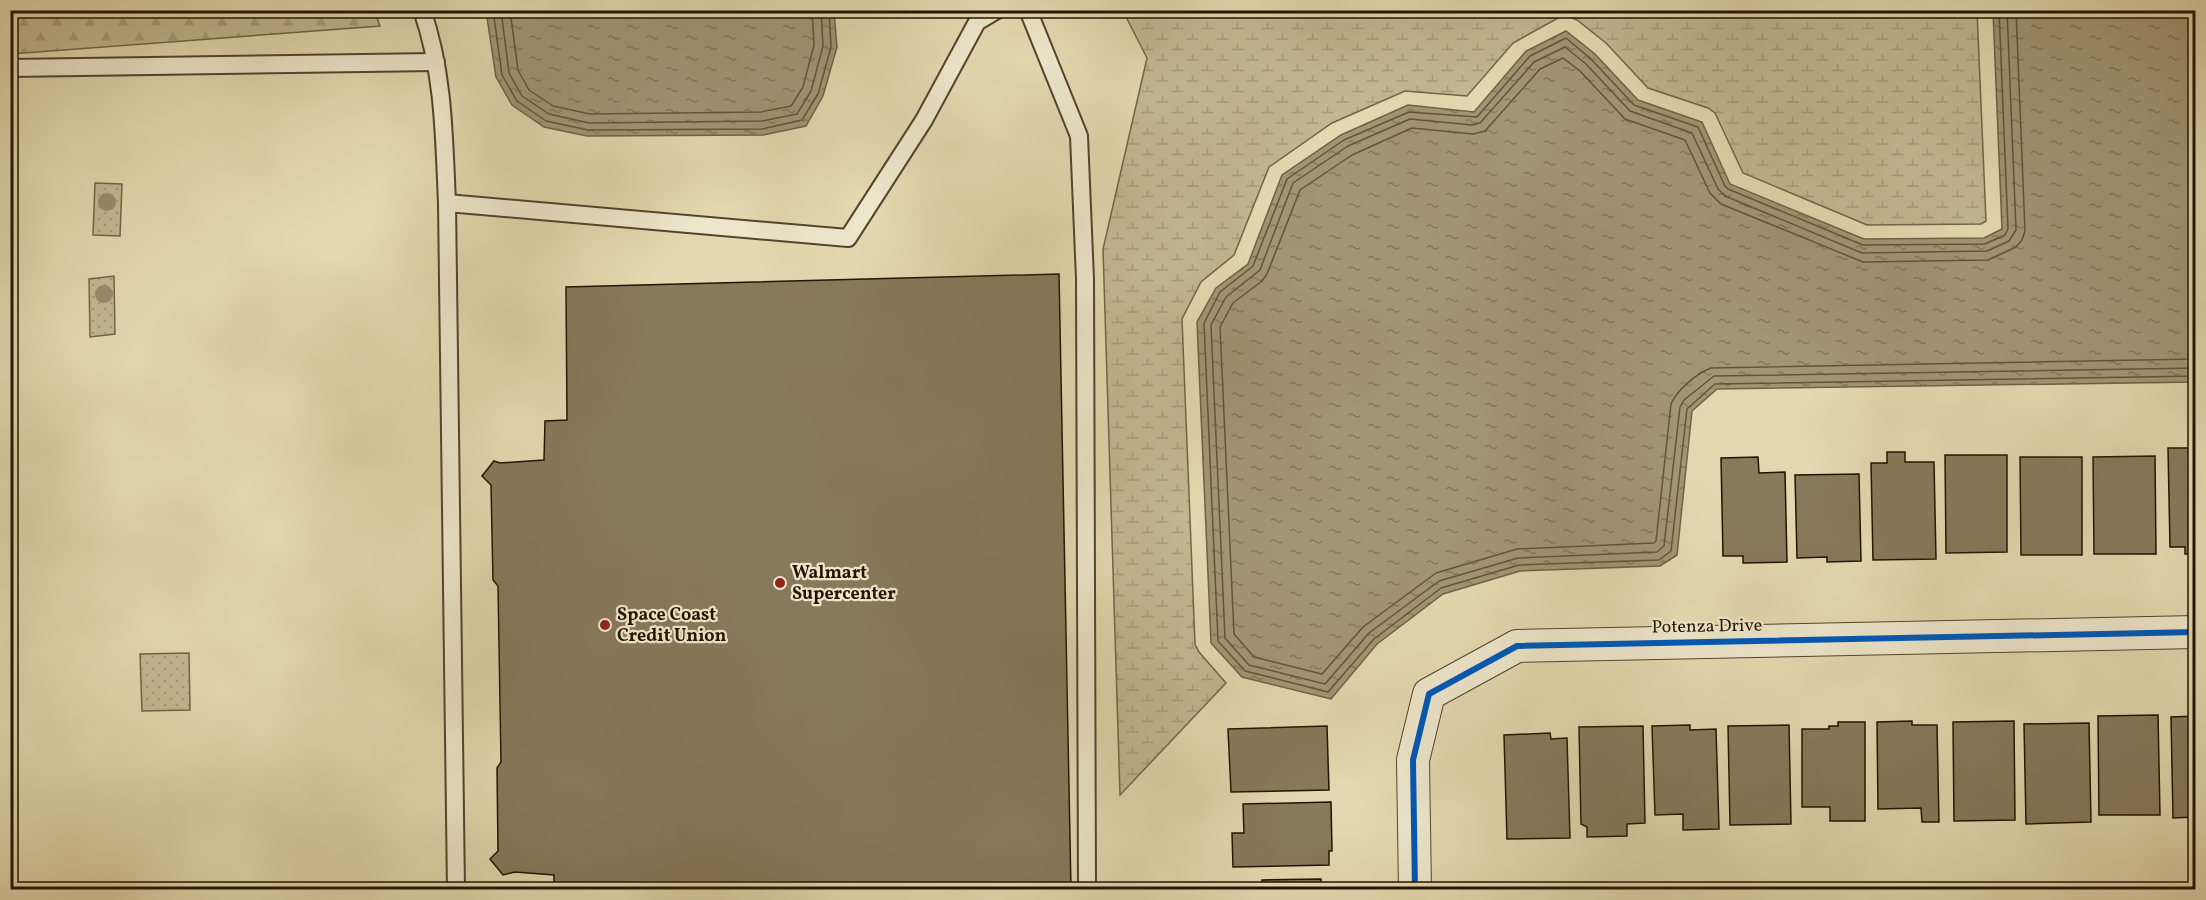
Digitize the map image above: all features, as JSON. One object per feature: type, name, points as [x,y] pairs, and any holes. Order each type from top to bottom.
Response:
[{"type":"street","name":"Potenza Drive","points":[[1415,890],[1413,760],[1429,694],[1517,646],[2196,632]]},
{"type":"lane","points":[[422,10],[430,35],[443,104],[447,203],[456,890]]},
{"type":"lane","points":[[447,203],[848,238],[924,120],[977,22],[997,10]]},
{"type":"lane","points":[[1028,10],[1079,136],[1085,279],[1087,890]]},
{"type":"lane","points":[[10,68],[436,62]]},
{"type":"green space","points":[[374,10],[380,26],[11,54],[11,11]]},
{"type":"green space","points":[[1123,11],[1977,11],[1986,221],[1981,224],[1867,225],[1743,173],[1715,113],[1708,108],[1648,88],[1606,43],[1577,20],[1568,16],[1558,18],[1513,43],[1467,96],[1405,91],[1332,123],[1269,167],[1234,255],[1201,282],[1182,319],[1195,644],[1199,652],[1226,683],[1120,795],[1103,249],[1147,58]]},
{"type":"green space","points":[[95,183],[122,184],[120,236],[93,235]]},
{"type":"green space","points":[[114,276],[115,334],[90,337],[89,279]]},
{"type":"green space","points":[[189,653],[190,710],[142,711],[140,654]]},
{"type":"water","points":[[486,11],[834,11],[837,47],[823,96],[806,126],[763,135],[587,136],[544,127],[512,105],[496,77]]},
{"type":"water","points":[[1993,11],[2195,11],[2195,382],[1717,389],[1692,411],[1677,555],[1660,566],[1520,571],[1443,594],[1377,644],[1331,699],[1242,677],[1211,643],[1197,322],[1216,288],[1248,264],[1282,175],[1341,135],[1408,105],[1474,112],[1526,51],[1566,31],[1595,54],[1638,100],[1702,122],[1730,184],[1864,239],[1984,238],[2002,229]]},
{"type":"building","name":"Walmart Supercenter","points":[[1059,274],[1071,890],[554,890],[554,875],[515,872],[503,875],[490,859],[498,851],[497,768],[501,762],[498,586],[493,580],[491,485],[482,476],[494,461],[500,463],[544,460],[545,421],[567,420],[566,287]]},
{"type":"building","points":[[2168,448],[2196,448],[2196,554],[2185,554],[2185,547],[2170,547]]},
{"type":"building","points":[[1887,452],[1905,452],[1905,462],[1934,462],[1936,559],[1873,560],[1871,463],[1887,463]]},
{"type":"building","points":[[1945,455],[2007,455],[2007,552],[1946,553]]},
{"type":"building","points":[[2155,456],[2156,554],[2094,554],[2093,457]]},
{"type":"building","points":[[1758,457],[1759,473],[1785,472],[1787,562],[1743,563],[1743,556],[1723,556],[1721,458]]},
{"type":"building","points":[[2020,457],[2082,457],[2082,555],[2021,555]]},
{"type":"building","points":[[1859,474],[1861,561],[1827,562],[1827,557],[1797,558],[1795,475]]},
{"type":"building","points":[[2158,715],[2160,815],[2099,815],[2098,716]]},
{"type":"building","points":[[2196,716],[2196,817],[2173,818],[2171,717]]},
{"type":"building","points":[[1912,721],[1912,725],[1937,725],[1939,822],[1922,822],[1921,808],[1878,809],[1877,722]]},
{"type":"building","points":[[2014,721],[2015,820],[1954,821],[1953,722]]},
{"type":"building","points":[[1838,722],[1865,722],[1865,821],[1830,821],[1830,807],[1802,807],[1802,729],[1829,729],[1829,726],[1838,726]]},
{"type":"building","points":[[2089,723],[2091,822],[2026,824],[2024,724]]},
{"type":"building","points":[[1690,725],[1690,730],[1716,729],[1719,829],[1683,830],[1683,814],[1655,815],[1652,726]]},
{"type":"building","points":[[1789,725],[1791,824],[1730,825],[1728,726]]},
{"type":"building","points":[[1327,726],[1329,790],[1231,792],[1228,729]]},
{"type":"building","points":[[1643,726],[1645,823],[1627,824],[1627,836],[1587,837],[1587,827],[1581,824],[1579,727]]},
{"type":"building","points":[[1550,733],[1551,739],[1567,738],[1570,838],[1507,839],[1504,735]]},
{"type":"building","points":[[1331,802],[1332,851],[1329,851],[1329,865],[1233,867],[1232,833],[1244,833],[1243,804]]},
{"type":"building","points":[[1321,879],[1321,890],[1262,890],[1262,880]]},
{"type":"cycle path","points":[[1415,890],[1413,760],[1429,694],[1517,646],[2196,632]]},
{"type":"place","name":"Walmart Supercenter","points":[[780,583]]},
{"type":"place","name":"Space Coast Credit Union","points":[[605,625]]}]
